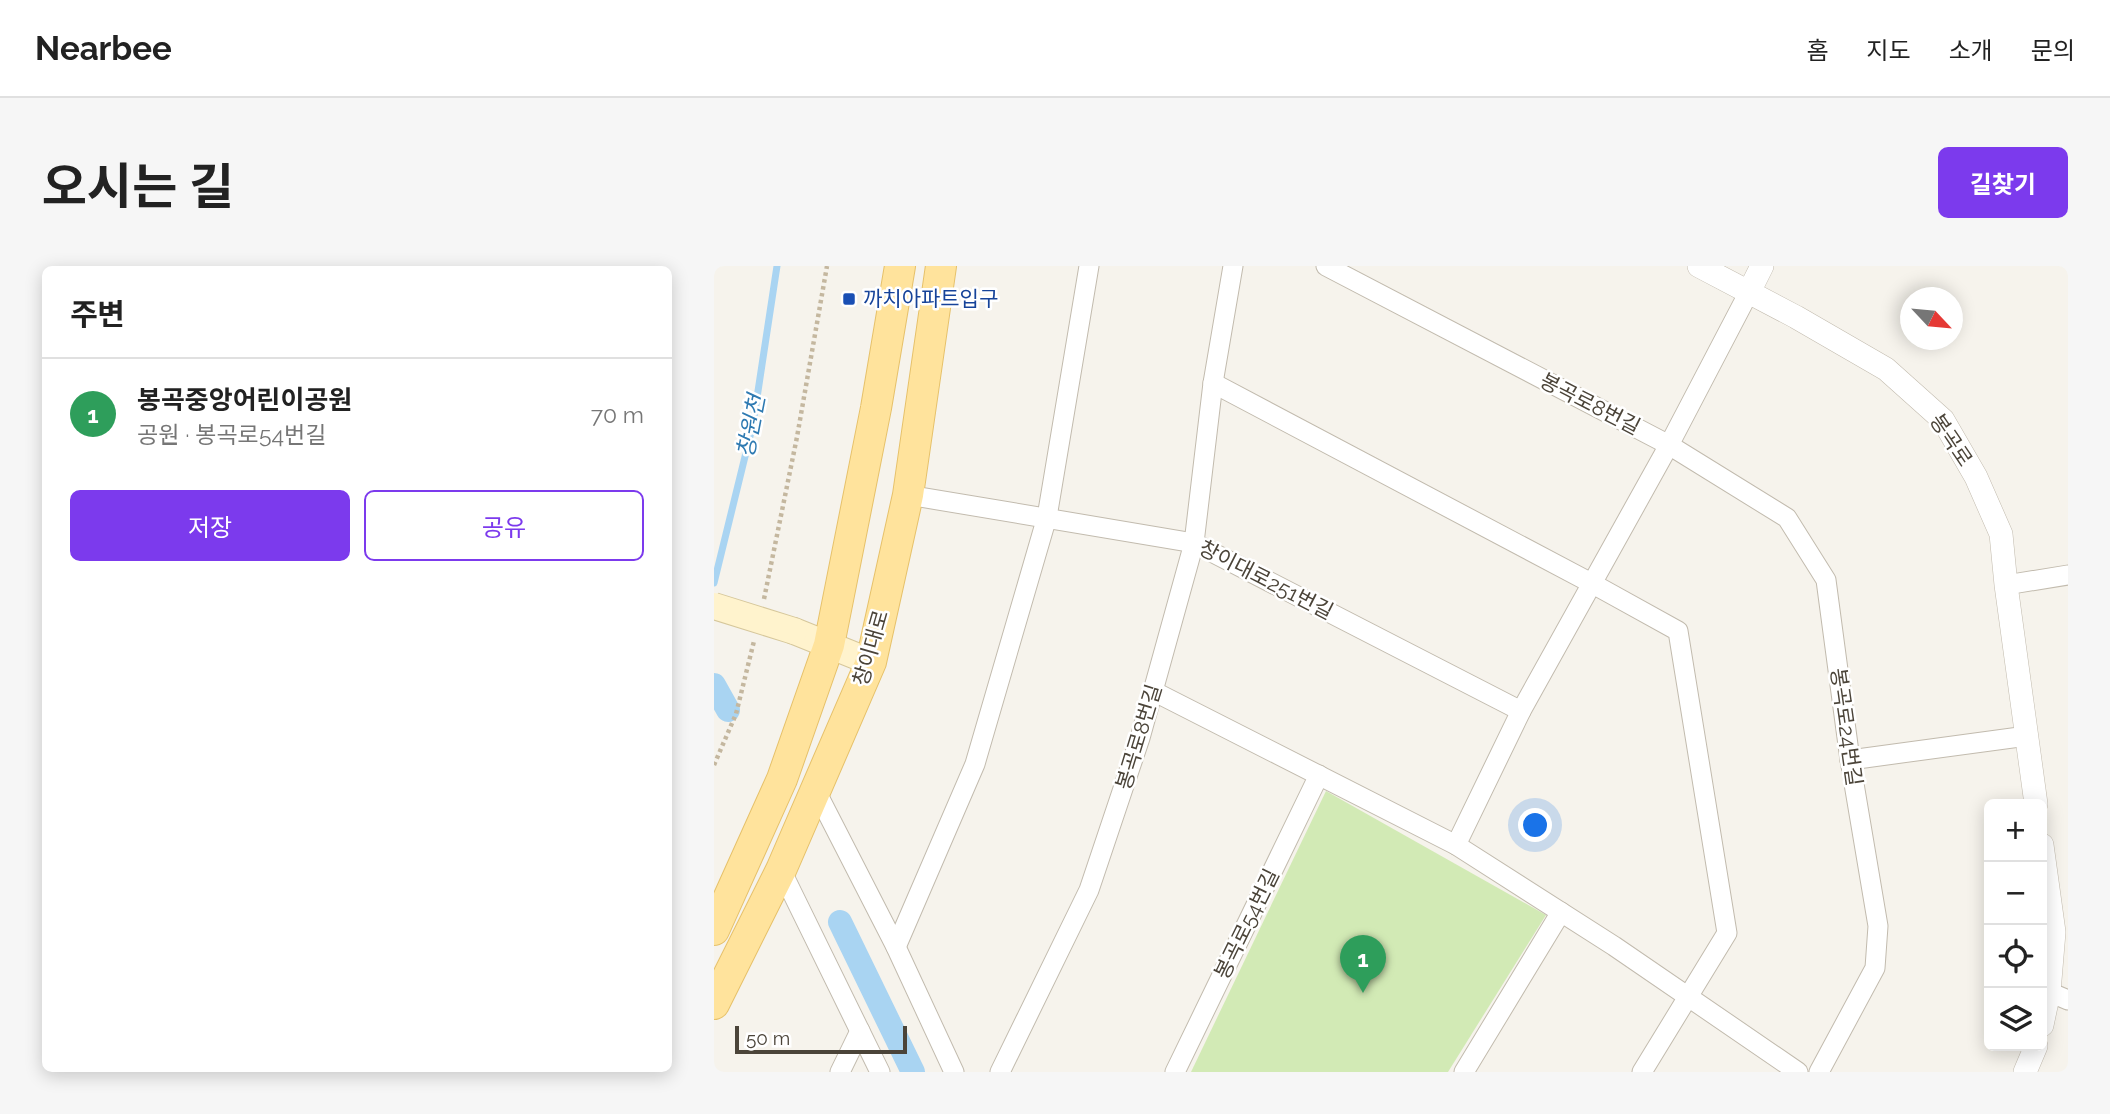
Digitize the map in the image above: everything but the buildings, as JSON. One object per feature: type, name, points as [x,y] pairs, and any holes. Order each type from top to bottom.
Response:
[{"type":"main road","name":"창이대로","points":[[714,930],[782,779],[829,645],[876,408],[900,266]]},
{"type":"main road","name":"창이대로","points":[[714,1004],[781,870],[871,662],[908,495],[942,266]]},
{"type":"main road","points":[[714,606],[794,631],[871,662]]},
{"type":"street","points":[[896,947],[975,764],[1047,517],[1089,266]]},
{"type":"street","name":"봉곡로8번길","points":[[1000,1072],[1089,890],[1140,738],[1194,543],[1213,383],[1233,266]]},
{"type":"street","name":"봉곡로8번길","points":[[1326,266],[1669,445]]},
{"type":"street","name":"봉곡로","points":[[1699,266],[1886,369],[1943,420],[1976,477],[2001,534],[2035,799]]},
{"type":"street","points":[[1456,845],[1521,711],[1669,445],[1762,266]]},
{"type":"street","points":[[1213,383],[1678,631],[1727,933],[1642,1072]]},
{"type":"street","name":"봉곡로24번길","points":[[1669,445],[1787,518],[1826,580],[1850,760],[1878,926],[1875,968],[1819,1072]]},
{"type":"street","name":"창이대로251번길","points":[[908,495],[1194,543],[1521,711]]},
{"type":"street","points":[[2006,585],[2068,575]]},
{"type":"street","points":[[1153,691],[1456,845],[1561,912],[1798,1072]]},
{"type":"street","points":[[1850,760],[2027,736]]},
{"type":"street","name":"봉곡로54번길","points":[[1175,1072],[1319,775]]},
{"type":"street","points":[[816,790],[896,947],[954,1072]]},
{"type":"street","points":[[2044,862],[2054,932],[2058,996],[2047,1016]]},
{"type":"street","points":[[781,870],[880,1072]]},
{"type":"street","points":[[1464,1072],[1561,912]]},
{"type":"street","points":[[840,1072],[860,1031]]},
{"type":"street","points":[[2025,1072],[2034,1051]]},
{"type":"path","points":[[761,611],[795,450],[827,266]]},
{"type":"path","points":[[714,765],[736,714],[755,636]]},
{"type":"green space","points":[[1326,791],[1546,915],[1448,1072],[1191,1072]]},
{"type":"waterway","name":"창원천","points":[[714,583],[753,424],[777,266]]},
{"type":"waterway","points":[[714,685],[728,710]]},
{"type":"waterway","points":[[840,922],[913,1072]]},
{"type":"place","name":"까치아파트입구","points":[[849,299]]},
{"type":"place","name":"봉곡중앙어린이공원","points":[[1363,993]]}]
